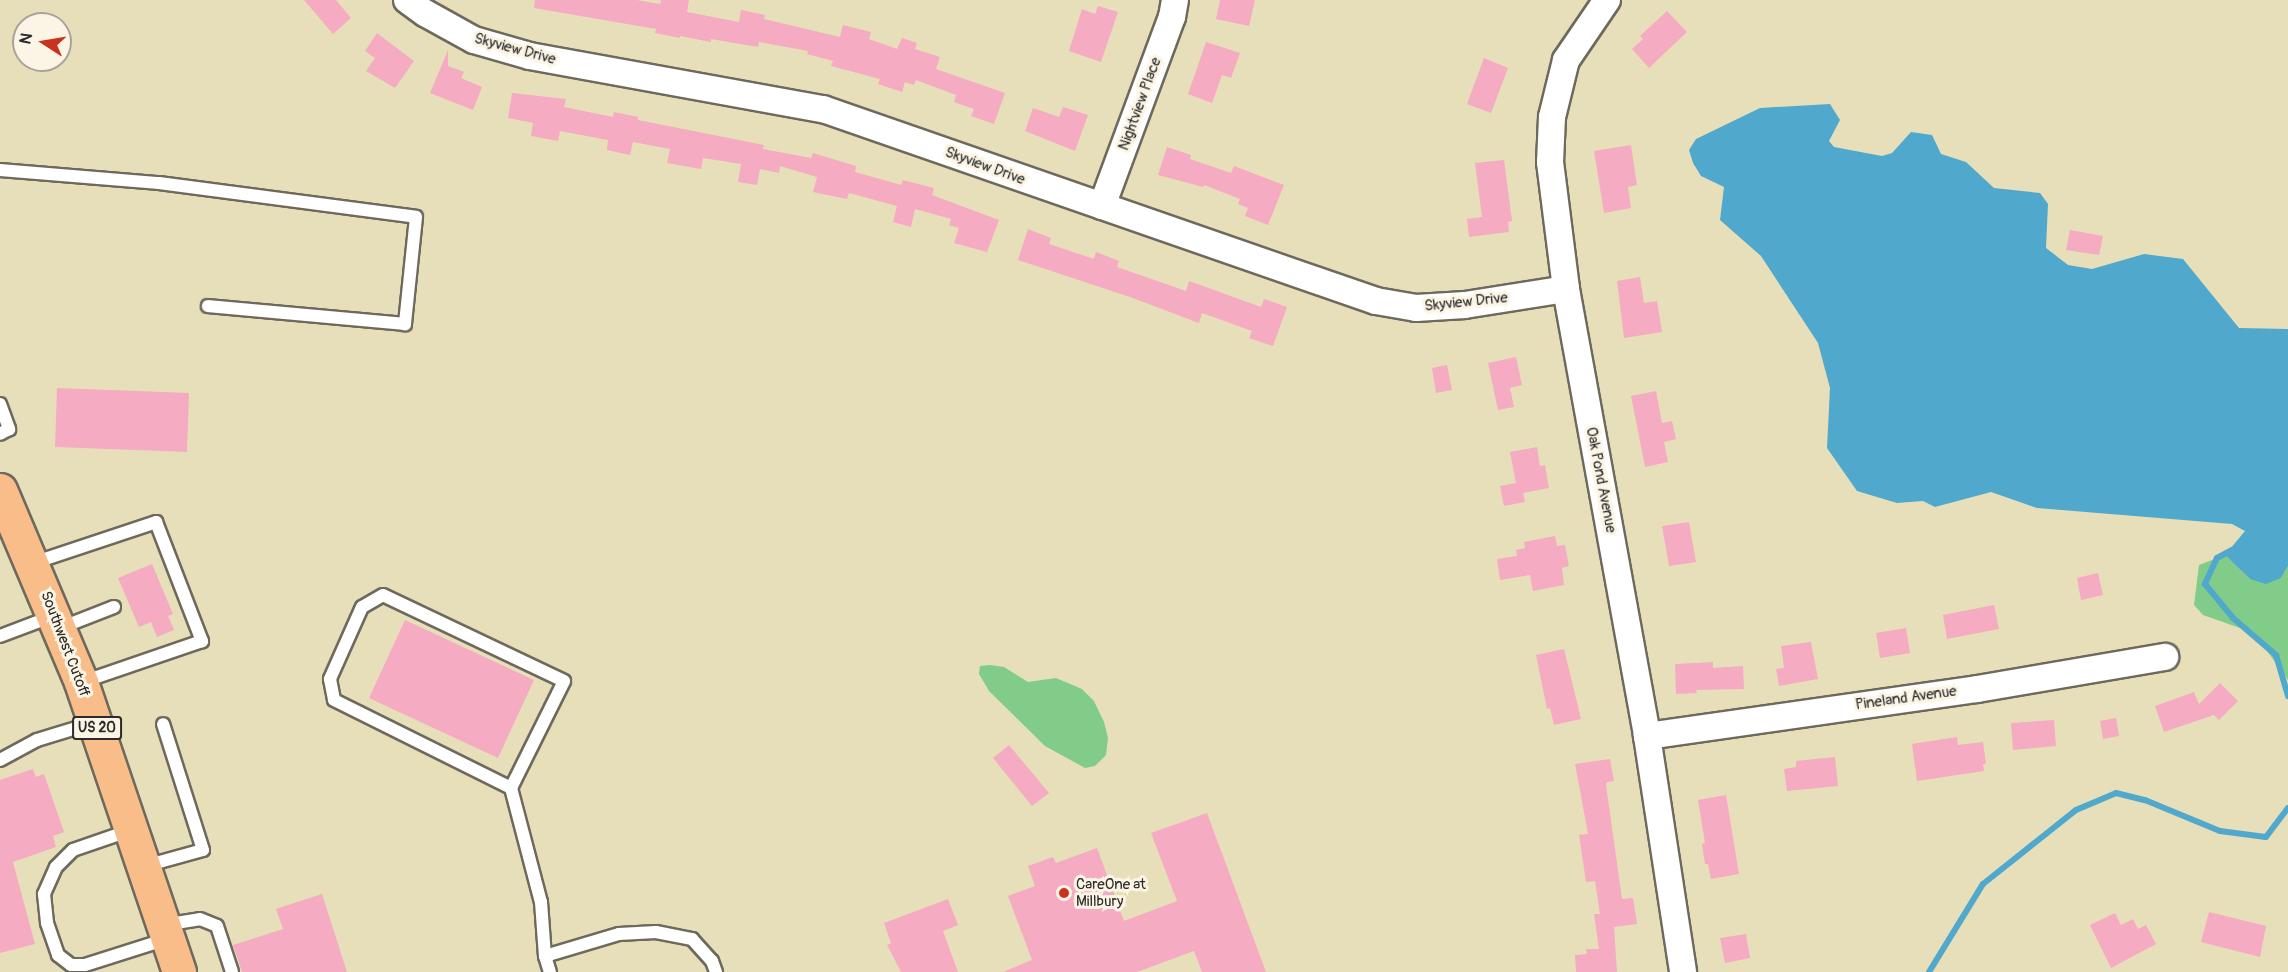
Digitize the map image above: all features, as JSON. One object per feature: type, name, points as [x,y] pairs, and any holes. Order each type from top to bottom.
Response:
[{"type":"main road","name":"Southwest Cutoff","points":[[0,490],[33,563],[81,682],[179,972]]},
{"type":"street","name":"Skyview Drive","points":[[407,0],[425,14],[474,40],[530,56],[823,110],[1386,303],[1416,308],[1455,305],[1566,289]]},
{"type":"street","name":"Nightview Place","points":[[1102,206],[1172,17],[1175,0]]},
{"type":"street","name":"Oak Pond Avenue","points":[[1607,0],[1566,60],[1552,117],[1551,162],[1566,289],[1647,736],[1683,972]]},
{"type":"street","name":"Pineland Avenue","points":[[1647,736],[1977,689],[2165,657]]},
{"type":"lane","points":[[0,170],[159,183],[416,217],[405,324],[208,306]]},
{"type":"lane","points":[[0,404],[9,429],[0,434]]},
{"type":"lane","points":[[33,563],[156,522],[202,641],[81,682]]},
{"type":"lane","points":[[511,788],[334,700],[330,679],[362,607],[383,595],[564,681],[511,788],[541,902],[544,956],[550,972]]},
{"type":"lane","points":[[0,636],[114,608]]},
{"type":"lane","points":[[0,759],[37,740],[94,722]]},
{"type":"lane","points":[[144,866],[204,850],[163,724]]},
{"type":"lane","points":[[132,830],[73,850],[56,867],[44,894],[50,934],[58,955],[71,965],[85,965],[200,919],[217,926],[232,972]]},
{"type":"lane","points":[[544,956],[619,934],[656,932],[692,939],[712,962],[716,972]]},
{"type":"green space","points":[[2225,555],[2250,579],[2281,578],[2288,566],[2288,680],[2254,633],[2203,615],[2194,605],[2199,565]]},
{"type":"green space","points":[[980,666],[1004,667],[1028,682],[1056,678],[1082,689],[1094,701],[1104,722],[1108,738],[1106,755],[1095,766],[1085,768],[1045,746],[989,691],[979,674]]},
{"type":"water","points":[[1830,104],[1840,120],[1829,141],[1834,147],[1882,156],[1892,153],[1911,132],[1932,135],[1941,154],[1966,162],[1994,188],[2040,193],[2048,204],[2046,248],[2068,265],[2092,269],[2144,254],[2183,259],[2239,328],[2288,329],[2288,566],[2281,578],[2266,584],[2250,579],[2225,555],[2245,531],[2232,524],[2037,508],[1991,492],[1935,507],[1923,501],[1897,503],[1857,491],[1827,448],[1830,388],[1818,343],[1761,256],[1720,220],[1724,187],[1701,176],[1693,163],[1689,150],[1696,139],[1760,108]]},
{"type":"building","points":[[304,0],[336,0],[351,18],[333,34]]},
{"type":"building","points":[[535,0],[637,0],[660,4],[661,0],[689,0],[687,12],[739,22],[741,10],[765,15],[764,19],[840,37],[843,25],[871,32],[869,39],[897,49],[902,38],[917,43],[915,49],[940,57],[936,69],[1005,93],[994,124],[971,116],[974,109],[954,102],[956,95],[916,80],[914,85],[905,82],[902,92],[878,84],[880,79],[831,66],[833,61],[807,54],[808,51],[759,42],[758,47],[711,39],[711,42],[680,36],[680,38],[655,33],[656,29],[534,8]]},
{"type":"building","points":[[1220,0],[1255,0],[1249,26],[1216,19]]},
{"type":"building","points":[[1098,6],[1118,12],[1101,62],[1069,51],[1082,9],[1095,14]]},
{"type":"building","points":[[1667,11],[1687,32],[1649,68],[1632,49],[1643,39],[1640,36]]},
{"type":"building","points":[[377,33],[414,61],[395,88],[366,71],[375,58],[365,51]]},
{"type":"building","points":[[1206,42],[1240,53],[1231,78],[1222,75],[1212,103],[1188,94]]},
{"type":"building","points":[[448,50],[448,66],[464,72],[461,78],[482,87],[473,110],[430,93]]},
{"type":"building","points":[[1484,58],[1508,68],[1491,113],[1467,104]]},
{"type":"building","points":[[512,93],[566,99],[564,107],[613,117],[614,112],[638,117],[638,120],[764,145],[763,149],[811,158],[813,153],[856,166],[855,172],[901,185],[903,180],[934,188],[932,195],[999,220],[987,252],[954,243],[959,228],[949,225],[951,219],[915,209],[911,227],[893,222],[897,206],[849,193],[847,199],[813,192],[817,177],[780,166],[779,173],[760,169],[757,185],[738,182],[741,164],[703,158],[701,169],[667,163],[670,149],[633,142],[630,155],[607,150],[608,140],[560,131],[558,141],[531,136],[533,123],[508,118]]},
{"type":"building","points":[[1063,107],[1088,115],[1075,151],[1025,131],[1033,108],[1059,117]]},
{"type":"building","points":[[1631,145],[1637,185],[1628,187],[1631,208],[1604,213],[1594,151]]},
{"type":"building","points":[[1167,147],[1191,155],[1190,159],[1231,173],[1234,166],[1284,185],[1268,225],[1245,216],[1248,208],[1238,204],[1240,199],[1204,185],[1203,187],[1158,175]]},
{"type":"building","points":[[1504,160],[1512,221],[1508,222],[1509,232],[1469,237],[1467,219],[1482,217],[1475,163]]},
{"type":"building","points":[[1028,229],[1051,238],[1049,244],[1094,259],[1096,252],[1119,261],[1117,267],[1186,291],[1189,281],[1261,307],[1264,299],[1287,307],[1273,346],[1249,338],[1252,331],[1202,313],[1199,323],[1130,297],[1018,260]]},
{"type":"building","points":[[2070,230],[2103,236],[2099,255],[2066,250]]},
{"type":"building","points":[[1640,277],[1644,303],[1657,301],[1662,332],[1624,338],[1617,281]]},
{"type":"building","points":[[1516,357],[1522,385],[1510,388],[1514,407],[1498,410],[1488,363]]},
{"type":"building","points":[[1447,365],[1452,390],[1436,393],[1432,368]]},
{"type":"building","points":[[57,388],[189,393],[187,452],[55,447]]},
{"type":"building","points":[[1656,391],[1662,423],[1672,421],[1676,439],[1664,442],[1668,462],[1645,467],[1631,396]]},
{"type":"building","points":[[1537,447],[1540,466],[1545,465],[1549,488],[1523,493],[1525,502],[1504,506],[1500,486],[1516,483],[1510,452]]},
{"type":"building","points":[[1689,522],[1696,562],[1669,566],[1662,526]]},
{"type":"building","points":[[1555,536],[1557,546],[1565,545],[1569,566],[1562,568],[1564,585],[1533,591],[1530,575],[1500,580],[1497,559],[1517,556],[1516,550],[1525,548],[1524,542]]},
{"type":"building","points":[[152,564],[173,614],[168,616],[174,630],[157,637],[151,622],[139,627],[118,578]]},
{"type":"building","points":[[2098,573],[2103,595],[2081,600],[2077,578]]},
{"type":"building","points":[[1994,605],[1999,629],[1947,639],[1943,615]]},
{"type":"building","points":[[405,620],[534,680],[498,758],[369,698]]},
{"type":"building","points":[[1906,628],[1910,653],[1880,658],[1876,633]]},
{"type":"building","points":[[1811,642],[1818,679],[1779,686],[1776,669],[1784,668],[1781,646]]},
{"type":"building","points":[[1564,649],[1581,719],[1554,725],[1550,708],[1547,709],[1536,655]]},
{"type":"building","points":[[1713,662],[1713,668],[1743,666],[1744,689],[1696,690],[1697,693],[1676,694],[1675,664]]},
{"type":"building","points":[[2220,683],[2238,701],[2219,720],[2214,715],[2164,732],[2155,706],[2194,692],[2199,704]]},
{"type":"building","points":[[2116,718],[2119,736],[2103,739],[2100,721]]},
{"type":"building","points":[[2054,720],[2056,746],[2013,750],[2011,723]]},
{"type":"building","points":[[1957,737],[1958,745],[1983,742],[1986,764],[1983,764],[1984,771],[1917,781],[1912,744]]},
{"type":"building","points":[[1009,745],[1049,793],[1032,806],[993,758]]},
{"type":"building","points":[[1835,757],[1838,786],[1787,791],[1784,769],[1796,767],[1796,761]]},
{"type":"building","points":[[1610,759],[1614,781],[1607,782],[1606,785],[1622,899],[1633,898],[1637,924],[1614,927],[1617,972],[1576,972],[1575,955],[1587,954],[1586,949],[1599,949],[1594,914],[1600,914],[1595,881],[1586,882],[1579,835],[1588,834],[1575,764]]},
{"type":"building","points":[[33,769],[36,777],[44,774],[64,832],[53,836],[56,847],[13,862],[35,944],[0,953],[0,780]]},
{"type":"building","points":[[1726,795],[1739,874],[1711,879],[1708,864],[1705,864],[1702,844],[1705,843],[1698,800]]},
{"type":"building","name":"CareOne at Millbury","points":[[1207,813],[1266,972],[1202,972],[1194,951],[1137,972],[1003,972],[1032,960],[1008,896],[1035,886],[1028,866],[1053,857],[1056,863],[1097,848],[1124,921],[1177,901],[1151,833]]},
{"type":"building","points":[[322,894],[347,972],[242,972],[233,945],[283,929],[276,909]]},
{"type":"building","points":[[948,899],[958,925],[943,931],[958,972],[901,972],[887,945],[891,943],[884,923]]},
{"type":"building","points":[[2209,912],[2266,926],[2260,957],[2201,942]]},
{"type":"building","points":[[2115,913],[2121,925],[2133,919],[2138,929],[2146,925],[2156,944],[2111,968],[2090,925]]},
{"type":"building","points":[[1746,934],[1750,958],[1725,963],[1720,938]]},
{"type":"waterway","points":[[2232,550],[2217,558],[2205,584],[2233,618],[2276,655],[2288,696]]},
{"type":"waterway","points":[[1929,972],[1983,884],[2076,810],[2116,793],[2145,800],[2220,831],[2266,837],[2288,808]]},
{"type":"place","name":"CareOne at Millbury","points":[[1064,893]]}]
